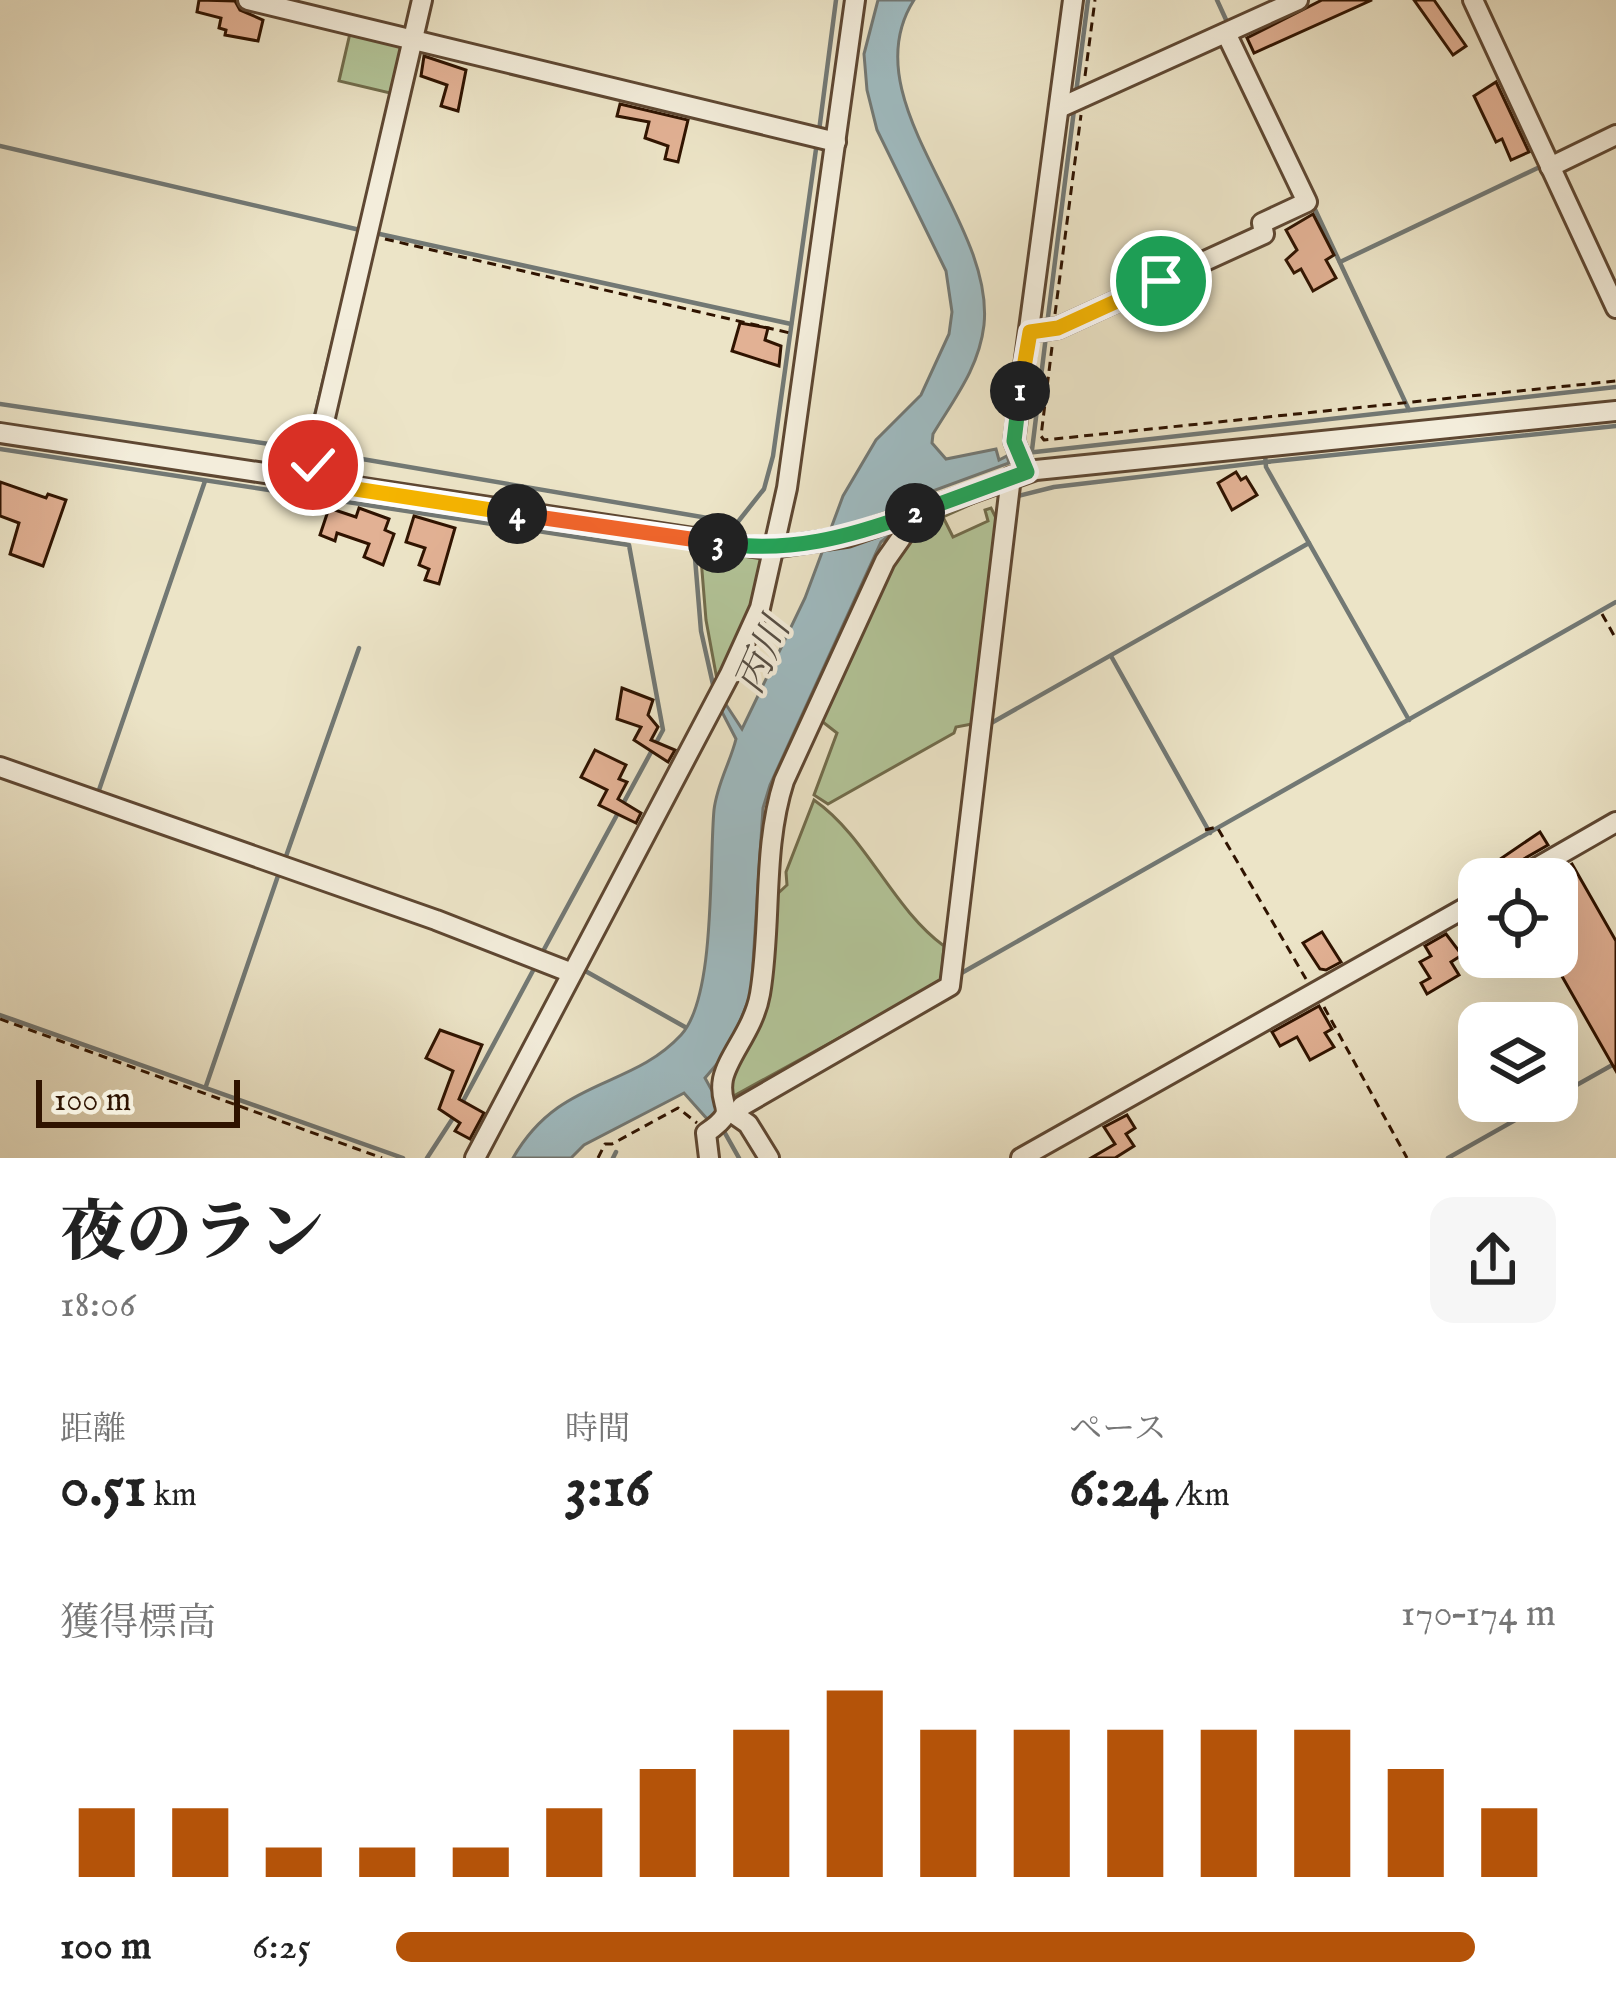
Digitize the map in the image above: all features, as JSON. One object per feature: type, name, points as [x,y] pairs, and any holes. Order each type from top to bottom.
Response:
[{"type":"street","points":[[248,0],[825,139]]},
{"type":"street","points":[[310,482],[422,0]]},
{"type":"street","points":[[476,1158],[752,633],[779,547],[796,436],[825,139],[855,0]]},
{"type":"street","points":[[728,1114],[951,980],[1016,476],[1046,328],[1076,99],[1073,0]]},
{"type":"street","points":[[1076,99],[1298,0]]},
{"type":"street","points":[[1473,0],[1616,308]]},
{"type":"street","points":[[1046,328],[1264,234],[1263,228],[1307,202],[1230,32]]},
{"type":"street","points":[[1548,164],[1616,136]]},
{"type":"street","points":[[1,440],[742,547],[779,547],[847,537],[1016,476],[1616,411]]},
{"type":"street","points":[[709,1158],[728,1114],[724,1075],[746,1038],[760,997],[775,815],[784,781],[885,561],[914,513]]},
{"type":"street","points":[[0,767],[574,969]]},
{"type":"street","points":[[1554,858],[1616,823]]},
{"type":"street","points":[[1021,1158],[1312,989],[1458,911]]},
{"type":"street","points":[[728,1114],[748,1124],[769,1158]]},
{"type":"path","points":[[1095,0],[1076,99],[1046,328],[1044,440],[1616,381]]},
{"type":"path","points":[[365,235],[794,334]]},
{"type":"path","points":[[1602,614],[1616,639]]},
{"type":"path","points":[[1207,828],[1219,829],[1407,1158]]},
{"type":"path","points":[[0,1019],[382,1158]]},
{"type":"path","points":[[598,1158],[605,1144],[678,1108],[728,1114]]},
{"type":"green space","points":[[351,29],[403,41],[390,93],[339,81]]},
{"type":"green space","points":[[1005,489],[943,517],[953,537],[988,521],[985,510],[991,508],[997,520],[972,724],[956,727],[954,733],[828,804],[814,795],[837,733],[819,719],[883,577],[899,550],[933,515]]},
{"type":"green space","points":[[700,546],[763,558],[746,631],[718,685],[706,620]]},
{"type":"green space","points":[[814,800],[833,815],[909,912],[944,946],[941,982],[730,1098],[731,1072],[740,1059],[773,898],[787,885],[786,872]]},
{"type":"water","points":[[878,0],[914,0],[899,38],[899,78],[911,119],[969,243],[982,284],[984,325],[977,355],[932,443],[946,459],[996,449],[999,460],[1007,456],[1009,463],[908,500],[906,522],[881,542],[770,785],[763,808],[751,994],[728,1051],[705,1078],[722,1109],[709,1121],[684,1093],[584,1145],[571,1158],[513,1158],[551,1112],[661,1053],[692,1017],[706,961],[714,810],[736,739],[721,710],[725,703],[742,729],[805,598],[843,496],[876,440],[921,395],[949,334],[952,312],[946,271],[877,130],[867,90],[864,54]]},
{"type":"building","points":[[199,0],[235,1],[240,10],[263,20],[258,41],[225,35],[226,30],[219,28],[221,18],[197,12]]},
{"type":"building","points":[[1322,0],[1372,0],[1254,53],[1247,38]]},
{"type":"building","points":[[1414,0],[1434,0],[1466,46],[1453,55]]},
{"type":"building","points":[[424,56],[466,70],[458,111],[441,106],[447,85],[421,76]]},
{"type":"building","points":[[1496,82],[1529,152],[1511,160],[1502,139],[1496,142],[1474,96]]},
{"type":"building","points":[[620,104],[688,120],[678,162],[665,159],[668,146],[645,138],[649,122],[617,116]]},
{"type":"building","points":[[1313,214],[1334,255],[1326,260],[1336,278],[1313,291],[1301,269],[1294,273],[1286,260],[1297,250],[1286,230]]},
{"type":"building","points":[[740,323],[768,328],[765,340],[781,346],[779,366],[732,351]]},
{"type":"building","points":[[1236,472],[1241,480],[1246,477],[1257,495],[1232,510],[1218,483]]},
{"type":"building","points":[[0,482],[66,500],[43,566],[10,554],[19,523],[0,516]]},
{"type":"building","points":[[329,508],[356,517],[359,508],[389,519],[385,530],[394,534],[383,565],[364,557],[369,544],[337,533],[335,541],[320,535]]},
{"type":"building","points":[[414,516],[455,528],[439,584],[425,580],[429,569],[419,565],[425,548],[406,542]]},
{"type":"building","points":[[622,688],[653,700],[648,715],[658,727],[651,740],[675,750],[668,762],[634,740],[641,727],[617,719]]},
{"type":"building","points":[[595,750],[626,765],[619,779],[627,782],[618,799],[641,813],[636,823],[599,805],[607,790],[581,777]]},
{"type":"building","points":[[1540,832],[1548,845],[1525,858],[1502,858]]},
{"type":"building","points":[[1578,874],[1616,941],[1616,1071],[1563,978],[1578,978]]},
{"type":"building","points":[[1322,932],[1341,962],[1326,970],[1320,969],[1303,943]]},
{"type":"building","points":[[1446,934],[1458,950],[1458,958],[1451,962],[1458,976],[1427,994],[1421,983],[1430,978],[1420,962],[1431,956],[1425,946]]},
{"type":"building","points":[[1319,1006],[1332,1029],[1325,1033],[1334,1047],[1310,1060],[1297,1037],[1280,1046],[1272,1032]]},
{"type":"building","points":[[440,1030],[482,1045],[459,1099],[484,1113],[470,1139],[455,1131],[460,1123],[439,1109],[453,1071],[426,1058]]},
{"type":"building","points":[[1127,1115],[1135,1128],[1126,1134],[1134,1146],[1115,1158],[1091,1158],[1115,1144],[1104,1127]]},
{"type":"waterway","points":[[819,131],[836,0]]},
{"type":"waterway","points":[[1076,93],[1088,0]]},
{"type":"waterway","points":[[1217,0],[1228,24]]},
{"type":"waterway","points":[[1047,325],[1074,110]]},
{"type":"waterway","points":[[321,452],[737,523],[764,489],[773,456],[817,142]]},
{"type":"waterway","points":[[0,146],[360,230]]},
{"type":"waterway","points":[[1340,262],[1546,164]]},
{"type":"waterway","points":[[1312,203],[1409,410]]},
{"type":"waterway","points":[[375,233],[791,324]]},
{"type":"waterway","points":[[307,449],[341,309]]},
{"type":"waterway","points":[[1032,450],[1046,336]]},
{"type":"waterway","points":[[1026,453],[1616,387]]},
{"type":"waterway","points":[[0,404],[310,450]]},
{"type":"waterway","points":[[1014,497],[1054,487],[1616,426]]},
{"type":"waterway","points":[[0,449],[629,545],[663,730],[541,955]]},
{"type":"waterway","points":[[1265,454],[1266,467],[1409,720]]},
{"type":"waterway","points":[[98,793],[205,481]]},
{"type":"waterway","points":[[986,726],[1309,543]]},
{"type":"waterway","name":"丙川","points":[[694,546],[701,631],[714,689]]},
{"type":"waterway","points":[[958,975],[1616,602]]},
{"type":"waterway","points":[[284,862],[359,648]]},
{"type":"waterway","points":[[1111,656],[1210,833]]},
{"type":"waterway","points":[[206,1086],[280,870]]},
{"type":"waterway","points":[[462,1103],[536,965]]},
{"type":"waterway","points":[[580,968],[685,1027]]},
{"type":"waterway","points":[[0,1015],[403,1158]]},
{"type":"waterway","points":[[1578,1084],[1616,1063]]},
{"type":"waterway","points":[[427,1158],[453,1118]]},
{"type":"waterway","points":[[1448,1158],[1512,1122]]},
{"type":"waterway","points":[[721,1126],[739,1158]]},
{"type":"waterway","points":[[613,1158],[616,1152]]},
{"type":"route","points":[[313,465],[310,482],[742,547],[766,549],[847,537],[1027,472],[1014,441],[1030,332],[1058,328],[1161,281]]}]
